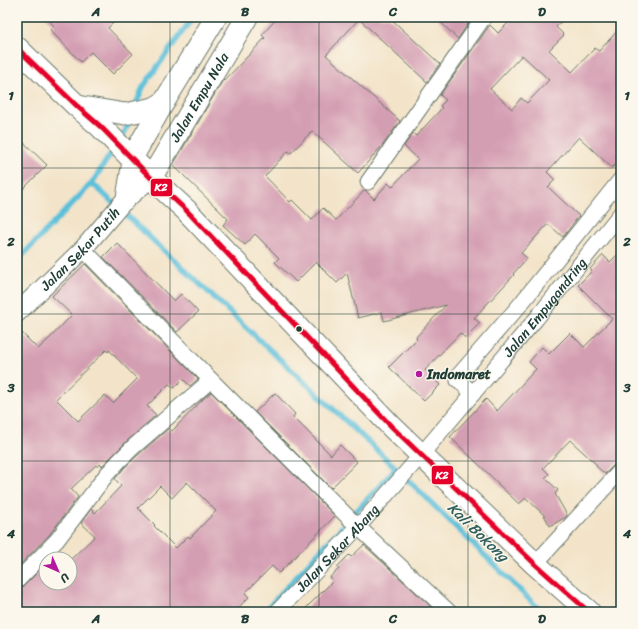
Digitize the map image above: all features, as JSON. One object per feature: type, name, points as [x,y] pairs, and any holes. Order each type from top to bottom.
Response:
[{"type":"highway","points":[[17,48],[186,210],[392,427],[415,462],[589,612]]},
{"type":"main road","name":"Jalan Empu Nala","points":[[121,147],[159,105],[216,17]]},
{"type":"main road","name":"Jalan Empu Nala","points":[[151,178],[247,17]]},
{"type":"main road","points":[[77,106],[125,114],[159,105]]},
{"type":"street","points":[[368,182],[484,17]]},
{"type":"street","name":"Jalan Sekar Putih","points":[[121,147],[124,201]]},
{"type":"street","name":"Jalan Sekar Putih","points":[[17,313],[83,249],[124,201],[151,178]]},
{"type":"street","points":[[467,388],[458,380],[459,375],[527,313],[621,179]]},
{"type":"street","name":"Jalan Empugandring","points":[[415,462],[467,388],[527,313],[621,213]]},
{"type":"street","points":[[83,249],[352,522],[449,612]]},
{"type":"street","points":[[17,581],[57,540],[118,461],[211,380]]},
{"type":"street","name":"Jalan Sekar Abang","points":[[277,612],[352,522],[396,483],[415,462]]},
{"type":"street","points":[[535,564],[621,470]]},
{"type":"building","points":[[46,17],[119,17],[108,28],[133,54],[113,74],[91,52],[81,62],[50,30],[54,26]]},
{"type":"building","points":[[278,17],[389,17],[440,64],[427,82],[359,19],[326,55],[400,121],[383,145],[358,173],[312,131],[291,153],[288,151],[265,176],[290,202],[292,200],[312,220],[323,208],[336,220],[365,190],[374,199],[388,183],[392,187],[418,159],[404,146],[413,133],[416,136],[442,108],[440,106],[446,100],[440,95],[490,25],[498,33],[514,17],[565,17],[556,27],[564,35],[549,50],[572,72],[595,48],[599,51],[621,27],[621,159],[612,168],[579,137],[547,172],[555,180],[548,187],[579,216],[563,237],[548,224],[521,253],[527,258],[513,274],[514,275],[474,318],[480,323],[465,338],[460,333],[425,370],[440,385],[424,401],[389,367],[417,339],[416,337],[446,305],[384,321],[382,312],[358,318],[347,273],[337,283],[316,262],[296,282],[275,262],[279,258],[255,234],[245,245],[223,225],[228,219],[173,165],[223,80],[224,81],[265,38],[262,35]],"holes":[[[522,55],[549,80],[527,103],[521,98],[512,109],[490,89]]]},
{"type":"building","points":[[435,17],[463,17],[469,22],[458,39]]},
{"type":"building","points":[[17,136],[47,165],[17,195]]},
{"type":"building","points":[[117,243],[174,301],[181,294],[198,312],[177,332],[103,257]]},
{"type":"building","points":[[621,251],[621,461],[615,464],[605,474],[570,440],[543,468],[549,474],[545,478],[558,490],[555,494],[567,515],[550,526],[544,515],[526,498],[519,504],[450,437],[486,399],[497,411],[536,369],[529,362],[542,347],[549,354],[570,333],[584,347],[612,319],[578,285],[592,271],[590,269],[603,255],[610,262]]},
{"type":"building","points":[[85,264],[198,379],[190,386],[183,379],[174,388],[169,384],[147,406],[156,415],[102,466],[100,464],[98,467],[96,465],[71,489],[78,497],[50,534],[17,568],[17,328],[38,349],[72,315],[52,296]],"holes":[[[106,350],[108,352],[109,350],[137,379],[113,403],[105,395],[78,421],[56,399]]]},
{"type":"building","points":[[211,392],[335,516],[279,573],[272,566],[245,593],[249,597],[234,612],[17,612],[17,590],[20,590],[38,572],[38,591],[78,591],[78,552],[95,536],[81,523],[91,509],[95,513],[121,486],[115,479],[125,467],[169,428],[172,431]],"holes":[[[187,482],[216,511],[190,538],[188,536],[176,548],[138,508],[160,486],[172,498]]]},
{"type":"building","points":[[275,393],[295,414],[293,417],[331,455],[340,445],[357,462],[331,488],[255,412]]},
{"type":"building","points":[[364,545],[435,612],[302,612],[333,581],[330,577],[339,569],[337,567],[349,555],[351,557]]},
{"type":"waterway","points":[[135,107],[143,87],[193,17]]},
{"type":"waterway","points":[[120,140],[131,117]]},
{"type":"waterway","points":[[17,261],[92,183],[115,147]]},
{"type":"waterway","name":"Kali Bokong","points":[[92,183],[396,468],[538,608],[544,612]]},
{"type":"waterway","points":[[264,612],[396,468]]},
{"type":"transit line","name":"K2","points":[[17,48],[186,210],[392,427],[535,564],[589,612]]},
{"type":"place","name":"Indomaret","points":[[419,374]]}]
